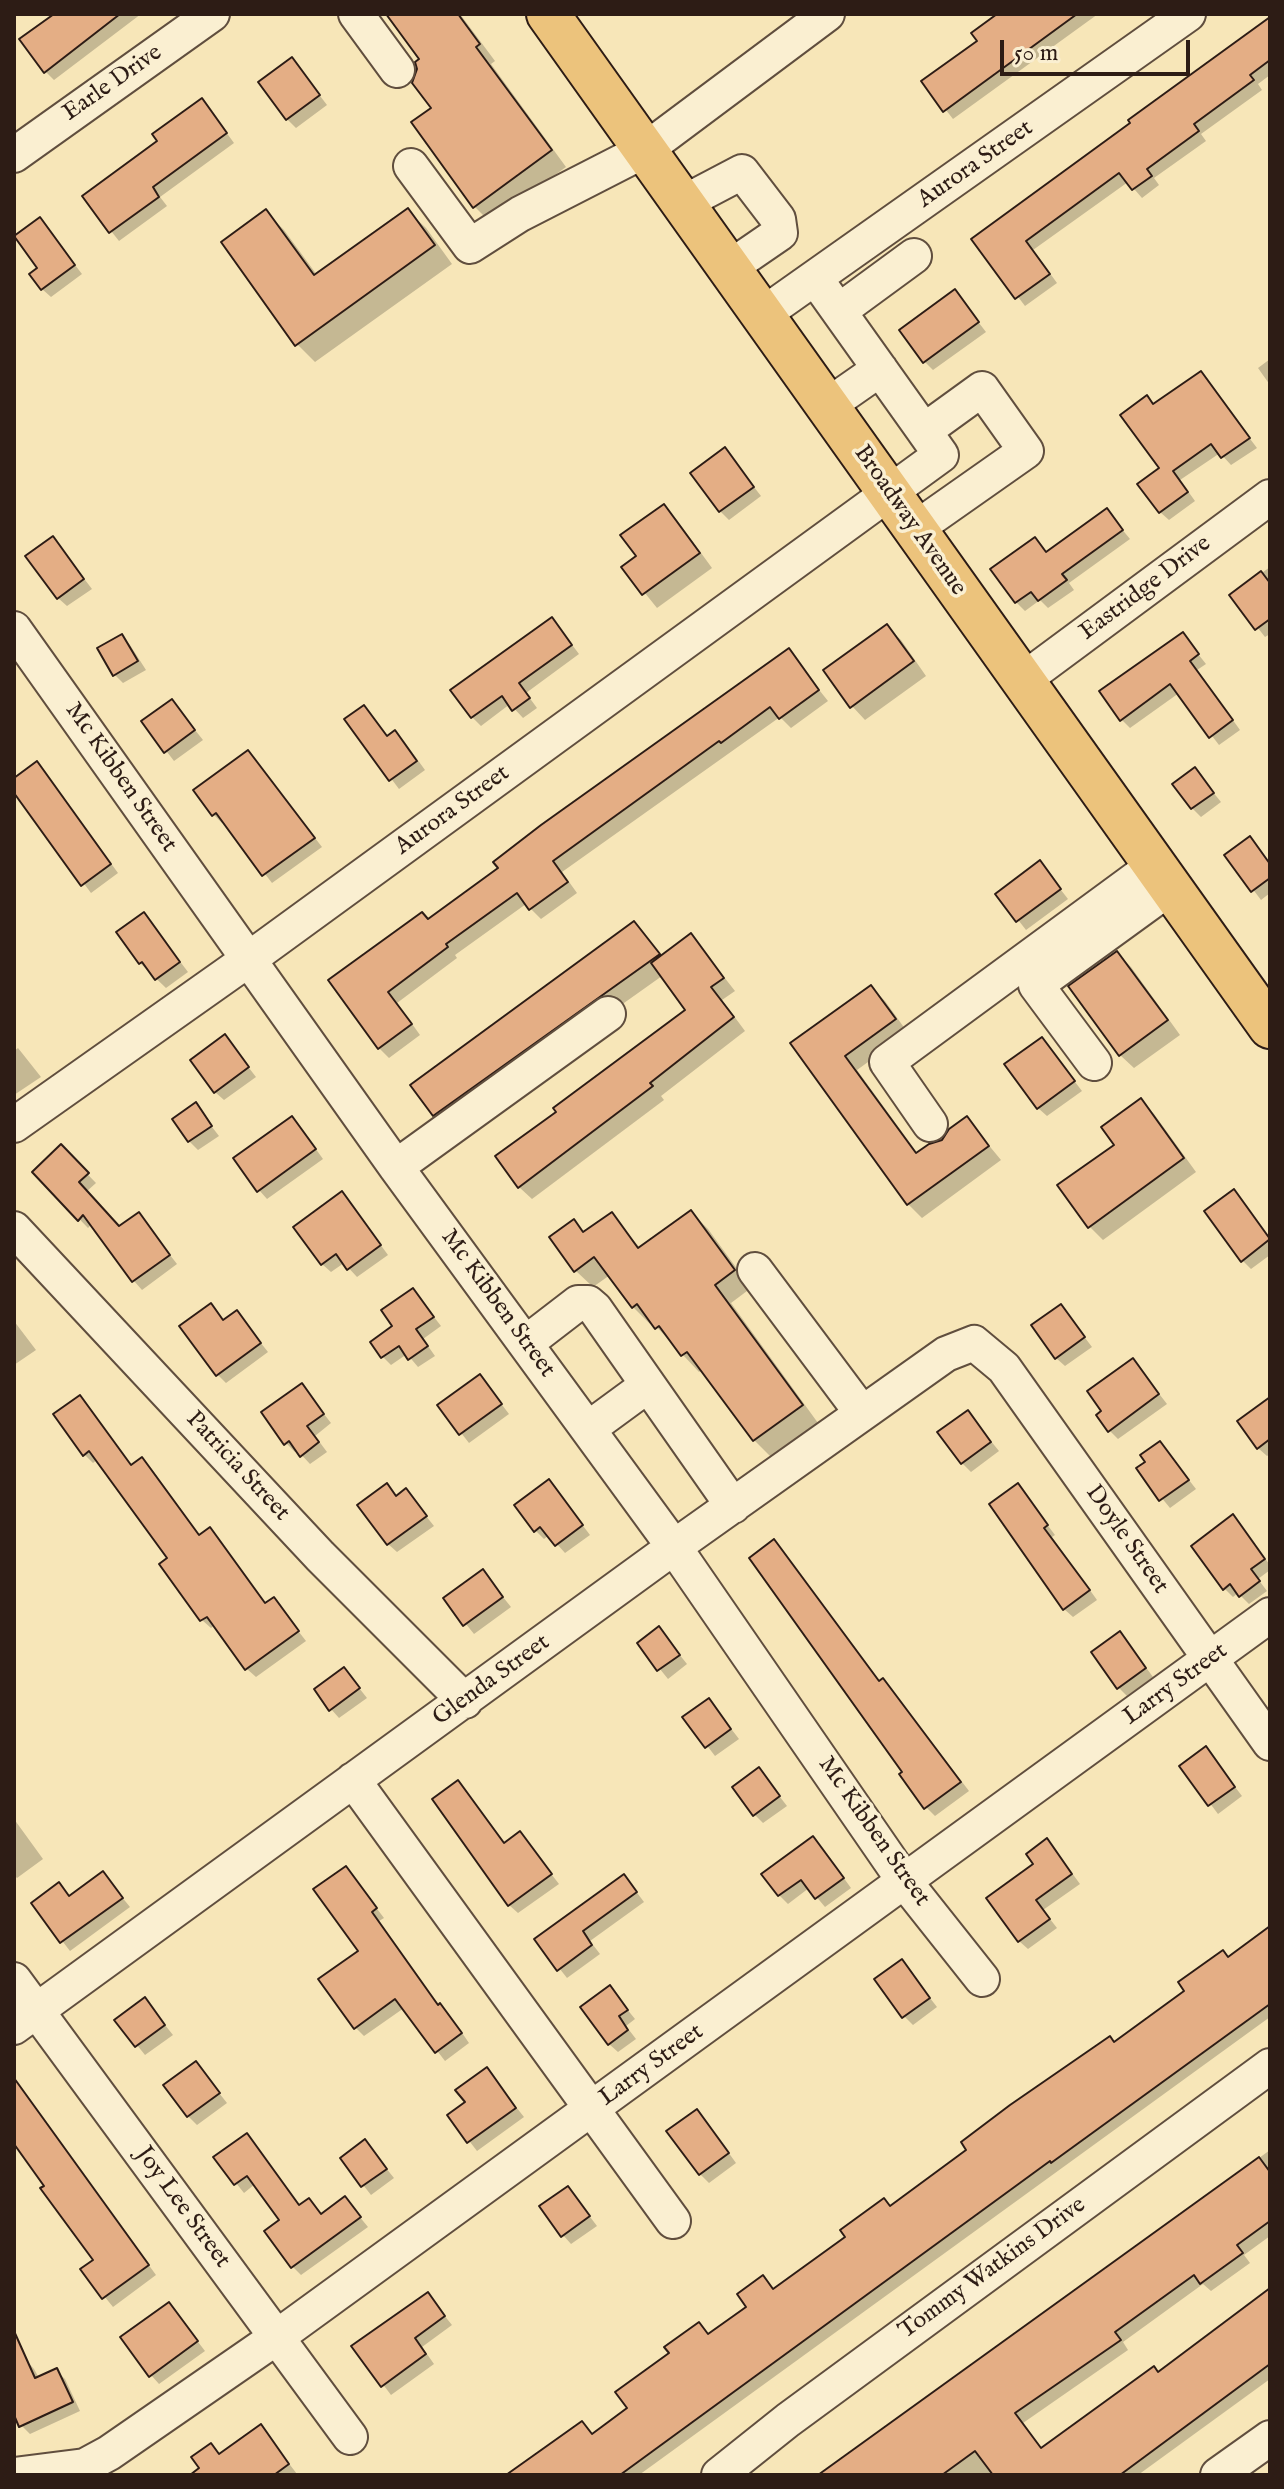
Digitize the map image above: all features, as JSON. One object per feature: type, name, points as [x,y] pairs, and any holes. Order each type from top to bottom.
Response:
[{"type":"main road","name":"Broadway Avenue","points":[[562,19],[645,150],[1270,1027]]},
{"type":"street","name":"Earle Drive","points":[[14,155],[212,14]]},
{"type":"street","points":[[356,14],[397,70]]},
{"type":"street","points":[[411,166],[470,246],[520,214],[645,150],[827,14]]},
{"type":"street","name":"Aurora Street","points":[[762,315],[1188,14]]},
{"type":"street","points":[[683,203],[742,172],[778,219],[780,233],[729,268]]},
{"type":"street","points":[[839,311],[914,256]]},
{"type":"street","points":[[815,278],[967,492],[915,529]]},
{"type":"street","points":[[827,406],[880,369]]},
{"type":"street","name":"Aurora Street","points":[[14,1125],[249,959],[890,494],[982,389],[1026,451],[967,492]]},
{"type":"street","name":"Eastridge Drive","points":[[1023,680],[1270,497]]},
{"type":"street","name":"Mc Kibben Street","points":[[14,629],[396,1167],[674,1547],[905,1882],[982,1979]]},
{"type":"street","points":[[1094,1063],[1036,985],[1163,876]]},
{"type":"street","points":[[930,1124],[887,1062],[1163,876]]},
{"type":"street","points":[[396,1167],[608,1014]]},
{"type":"street","name":"Patricia Street","points":[[14,1229],[320,1556],[465,1701]]},
{"type":"street","points":[[755,1270],[862,1413]]},
{"type":"street","points":[[526,1343],[578,1303],[588,1303],[733,1506]]},
{"type":"street","name":"Glenda Street","points":[[25,2019],[862,1413],[946,1354],[974,1343]]},
{"type":"street","name":"Doyle Street","points":[[974,1343],[1004,1368],[1270,1743]]},
{"type":"street","points":[[588,1429],[648,1385]]},
{"type":"street","name":"Larry Street","points":[[14,2475],[85,2466],[109,2453],[277,2337],[1270,1615]]},
{"type":"street","points":[[353,1780],[673,2221]]},
{"type":"street","name":"Joy Lee Street","points":[[14,1980],[25,2019],[277,2337],[350,2437]]},
{"type":"street","name":"Tommy Watkins Drive","points":[[719,2475],[788,2420],[1270,2066]]},
{"type":"street","points":[[1218,2475],[1270,2438]]},
{"type":"building","points":[[54,14],[120,14],[44,73],[19,39]]},
{"type":"building","points":[[386,14],[458,14],[480,44],[476,47],[552,150],[473,208],[411,122],[431,108],[412,83],[417,69],[415,62],[419,59]]},
{"type":"building","points":[[997,14],[1077,14],[943,112],[921,81],[977,41],[971,33]]},
{"type":"building","points":[[1270,17],[1270,60],[1250,75],[1254,80],[1194,124],[1199,131],[1147,169],[1152,176],[1132,190],[1119,173],[1026,241],[1050,274],[1015,299],[971,239]]},
{"type":"building","points":[[292,57],[320,95],[286,120],[258,82]]},
{"type":"building","points":[[202,98],[227,133],[153,187],[159,197],[109,233],[82,196],[157,141],[152,134]]},
{"type":"building","points":[[408,208],[435,245],[295,346],[221,242],[266,209],[314,275]]},
{"type":"building","points":[[40,217],[75,265],[41,290],[29,274],[37,268],[14,236]]},
{"type":"building","points":[[955,289],[979,322],[923,363],[899,330]]},
{"type":"building","points":[[1201,371],[1250,438],[1221,458],[1211,444],[1173,471],[1188,492],[1159,513],[1137,484],[1159,468],[1120,415],[1147,395],[1153,404]]},
{"type":"building","points":[[725,447],[754,487],[719,512],[690,473]]},
{"type":"building","points":[[664,504],[700,553],[642,595],[621,567],[636,556],[620,535]]},
{"type":"building","points":[[1107,508],[1123,530],[1062,574],[1067,580],[1038,601],[1031,592],[1015,603],[990,569],[1035,537],[1046,552]]},
{"type":"building","points":[[53,536],[84,579],[57,599],[25,556]]},
{"type":"building","points":[[1261,571],[1270,583],[1270,619],[1255,630],[1229,595]]},
{"type":"building","points":[[552,617],[572,645],[519,683],[530,698],[512,711],[502,696],[471,718],[450,690]]},
{"type":"building","points":[[887,624],[914,661],[850,708],[823,670]]},
{"type":"building","points":[[1183,632],[1199,654],[1190,661],[1233,720],[1209,738],[1170,684],[1120,721],[1099,691]]},
{"type":"building","points":[[122,634],[138,661],[113,676],[97,648]]},
{"type":"building","points":[[789,648],[819,690],[779,719],[770,707],[553,861],[568,882],[529,910],[517,893],[446,944],[448,947],[388,992],[412,1024],[378,1049],[328,980],[422,912],[428,919],[498,868],[493,862],[541,825]]},
{"type":"building","points":[[172,699],[195,730],[164,753],[141,721]]},
{"type":"building","points":[[364,705],[387,736],[395,730],[417,761],[389,781],[344,719]]},
{"type":"building","points":[[248,750],[315,838],[262,876],[216,813],[212,816],[193,790]]},
{"type":"building","points":[[37,761],[111,864],[81,886],[14,793],[14,778]]},
{"type":"building","points":[[1195,767],[1214,793],[1191,809],[1172,784]]},
{"type":"building","points":[[1250,836],[1270,864],[1270,878],[1251,892],[1224,855]]},
{"type":"building","points":[[1040,860],[1061,889],[1016,922],[995,894]]},
{"type":"building","points":[[144,912],[180,962],[155,980],[116,932]]},
{"type":"building","points":[[634,921],[660,954],[433,1116],[410,1085]]},
{"type":"building","points":[[691,933],[724,978],[711,987],[734,1017],[650,1083],[653,1086],[518,1188],[495,1156],[556,1112],[553,1108],[685,1010],[651,963]]},
{"type":"building","points":[[1117,951],[1168,1020],[1119,1056],[1068,986]]},
{"type":"building","points":[[871,985],[896,1019],[845,1056],[916,1153],[942,1140],[949,1129],[967,1116],[989,1146],[907,1205],[790,1043]]},
{"type":"building","points":[[225,1034],[249,1067],[214,1093],[190,1060]]},
{"type":"building","points":[[1042,1037],[1075,1081],[1037,1109],[1004,1064]]},
{"type":"building","points":[[1141,1098],[1184,1158],[1088,1228],[1057,1185],[1114,1145],[1101,1127]]},
{"type":"building","points":[[196,1102],[212,1126],[188,1142],[172,1119]]},
{"type":"building","points":[[292,1116],[316,1149],[257,1192],[233,1158]]},
{"type":"building","points":[[61,1144],[89,1173],[79,1182],[119,1226],[139,1212],[170,1255],[132,1282],[83,1215],[78,1221],[32,1172]]},
{"type":"building","points":[[1234,1189],[1270,1239],[1241,1262],[1204,1211]]},
{"type":"building","points":[[342,1191],[381,1245],[347,1270],[336,1254],[321,1265],[293,1227]]},
{"type":"building","points":[[691,1210],[735,1270],[715,1285],[803,1405],[753,1441],[687,1352],[681,1356],[659,1326],[655,1329],[637,1304],[632,1308],[594,1257],[574,1272],[549,1237],[574,1219],[583,1232],[612,1212],[638,1248]]},
{"type":"building","points":[[413,1288],[434,1317],[416,1329],[428,1346],[408,1360],[399,1346],[381,1358],[370,1342],[392,1326],[381,1310]]},
{"type":"building","points":[[211,1303],[223,1320],[237,1310],[261,1343],[216,1376],[179,1326]]},
{"type":"building","points":[[1061,1304],[1085,1337],[1055,1359],[1031,1325]]},
{"type":"building","points":[[1133,1358],[1159,1394],[1108,1432],[1096,1415],[1101,1411],[1087,1391]]},
{"type":"building","points":[[480,1374],[502,1404],[459,1435],[437,1405]]},
{"type":"building","points":[[302,1383],[324,1414],[307,1426],[319,1442],[300,1457],[289,1441],[284,1445],[261,1412]]},
{"type":"building","points":[[80,1395],[131,1465],[142,1457],[199,1535],[210,1527],[265,1603],[274,1597],[299,1631],[245,1670],[207,1617],[200,1621],[159,1564],[167,1558],[89,1451],[83,1456],[53,1414]]},
{"type":"building","points":[[1270,1397],[1270,1439],[1257,1449],[1237,1421]]},
{"type":"building","points":[[968,1410],[991,1442],[961,1464],[937,1432]]},
{"type":"building","points":[[1160,1441],[1189,1480],[1159,1501],[1136,1468],[1145,1462],[1140,1455]]},
{"type":"building","points":[[549,1479],[583,1525],[555,1546],[540,1527],[534,1532],[514,1505]]},
{"type":"building","points":[[387,1483],[396,1496],[406,1488],[427,1516],[387,1545],[357,1505]]},
{"type":"building","points":[[1018,1483],[1048,1525],[1044,1528],[1090,1590],[1063,1610],[989,1504]]},
{"type":"building","points":[[1233,1514],[1265,1559],[1251,1569],[1260,1581],[1239,1597],[1230,1584],[1223,1590],[1191,1546]]},
{"type":"building","points":[[774,1539],[879,1681],[883,1678],[961,1782],[924,1809],[899,1774],[902,1772],[749,1558]]},
{"type":"building","points":[[483,1569],[503,1597],[463,1626],[443,1598]]},
{"type":"building","points":[[659,1626],[680,1655],[657,1671],[637,1643]]},
{"type":"building","points":[[1120,1631],[1146,1668],[1117,1689],[1091,1652]]},
{"type":"building","points":[[344,1667],[360,1688],[329,1711],[314,1689]]},
{"type":"building","points":[[709,1698],[731,1729],[705,1748],[682,1717]]},
{"type":"building","points":[[1206,1746],[1235,1787],[1208,1806],[1179,1766]]},
{"type":"building","points":[[759,1767],[780,1796],[753,1816],[732,1787]]},
{"type":"building","points":[[458,1780],[504,1843],[520,1831],[552,1874],[508,1906],[432,1799]]},
{"type":"building","points":[[813,1836],[844,1878],[815,1899],[801,1880],[778,1896],[761,1874]]},
{"type":"building","points":[[1047,1838],[1072,1874],[1036,1900],[1050,1919],[1018,1942],[986,1898],[1033,1864],[1026,1854]]},
{"type":"building","points":[[346,1866],[377,1908],[372,1912],[438,2005],[440,2003],[462,2033],[435,2053],[395,1999],[354,2029],[318,1979],[358,1951],[313,1889]]},
{"type":"building","points":[[103,1871],[123,1898],[60,1943],[31,1903],[59,1882],[69,1896]]},
{"type":"building","points":[[624,1874],[637,1892],[583,1931],[592,1945],[557,1971],[534,1939]]},
{"type":"building","points":[[1270,1926],[1270,2004],[620,2475],[506,2475],[582,2421],[592,2434],[627,2408],[615,2392],[669,2353],[664,2347],[699,2322],[708,2334],[746,2307],[737,2294],[763,2275],[773,2289],[845,2237],[840,2230],[884,2198],[890,2206],[966,2150],[961,2142],[1010,2105],[1110,2036],[1114,2042],[1184,1991],[1178,1982],[1223,1950],[1228,1957]]},
{"type":"building","points":[[902,1959],[930,1998],[902,2018],[874,1979]]},
{"type":"building","points":[[610,1985],[628,2010],[619,2016],[628,2030],[608,2045],[580,2007]]},
{"type":"building","points":[[145,1997],[165,2025],[135,2047],[114,2020]]},
{"type":"building","points":[[196,2061],[220,2093],[187,2117],[163,2085]]},
{"type":"building","points":[[487,2067],[516,2108],[467,2143],[447,2115],[465,2102],[455,2090]]},
{"type":"building","points":[[14,2078],[149,2265],[102,2299],[80,2269],[93,2260],[40,2188],[44,2186],[14,2144]]},
{"type":"building","points":[[697,2109],[729,2153],[699,2175],[666,2131]]},
{"type":"building","points":[[247,2133],[299,2205],[309,2198],[321,2214],[345,2196],[361,2217],[291,2268],[264,2231],[279,2220],[247,2176],[234,2185],[213,2157]]},
{"type":"building","points":[[365,2139],[387,2169],[361,2187],[340,2158]]},
{"type":"building","points":[[1259,2157],[1270,2172],[1270,2221],[1237,2245],[1243,2253],[1200,2284],[1194,2275],[1115,2332],[1121,2340],[1015,2413],[1041,2448],[1154,2366],[1158,2372],[1270,2288],[1270,2364],[1120,2475],[993,2475],[975,2451],[942,2475],[818,2475]]},
{"type":"building","points":[[568,2186],[590,2216],[561,2237],[539,2206]]},
{"type":"building","points":[[428,2292],[445,2316],[415,2338],[426,2354],[381,2387],[351,2346]]},
{"type":"building","points":[[169,2302],[198,2341],[149,2377],[120,2337]]},
{"type":"building","points":[[14,2331],[35,2378],[57,2368],[73,2402],[19,2427],[14,2415]]},
{"type":"building","points":[[261,2424],[289,2464],[274,2475],[190,2475],[199,2468],[191,2457],[211,2443],[219,2454]]}]
